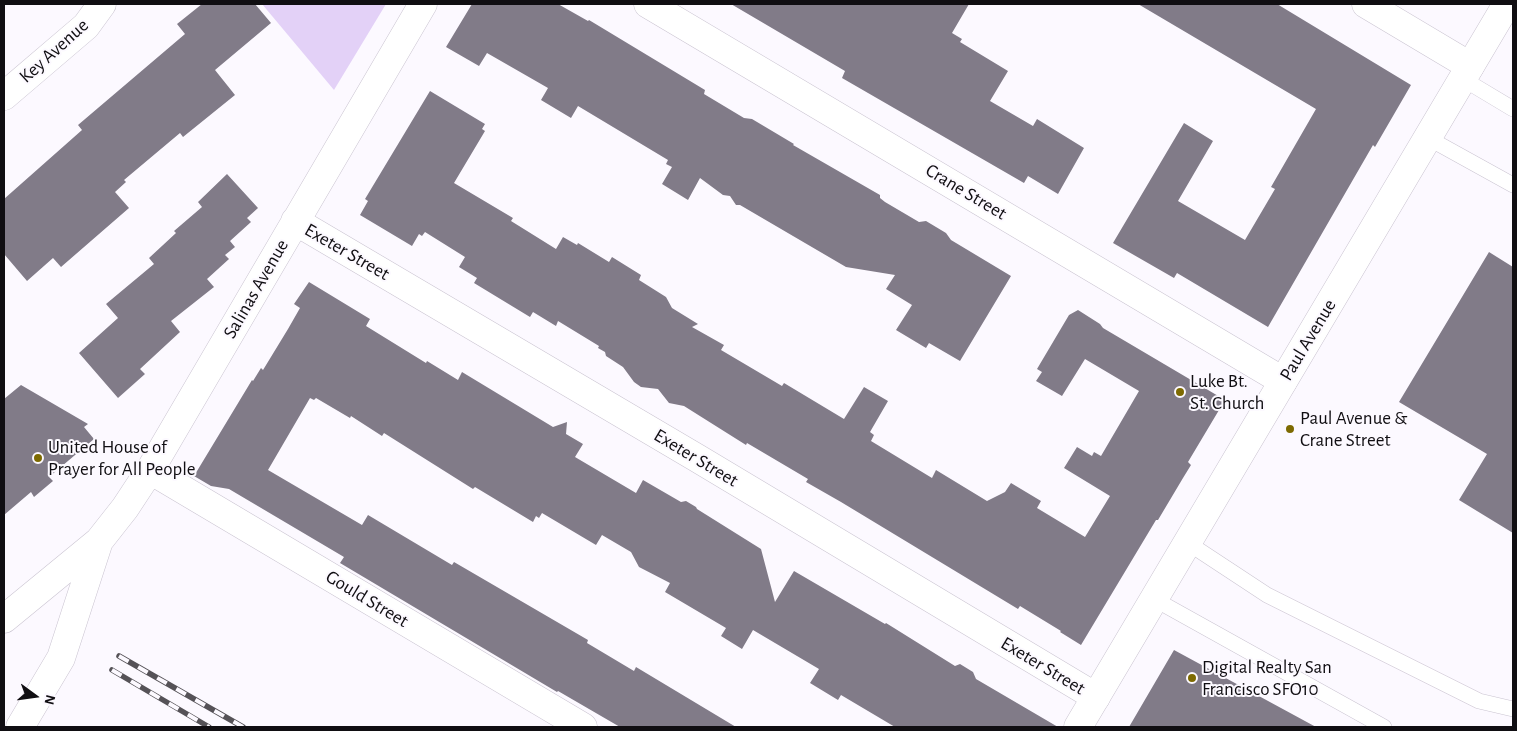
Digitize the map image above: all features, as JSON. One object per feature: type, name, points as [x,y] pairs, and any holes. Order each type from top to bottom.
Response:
[{"type":"street","name":"Key Avenue","points":[[4,96],[86,26],[102,4]]},
{"type":"street","name":"Salinas Avenue","points":[[99,541],[125,508],[150,470],[423,4]]},
{"type":"street","name":"Crane Street","points":[[648,4],[1283,381]]},
{"type":"street","points":[[1366,4],[1467,73]]},
{"type":"street","name":"Paul Avenue","points":[[1078,727],[1507,4]]},
{"type":"street","name":"Exeter Street","points":[[295,221],[697,458],[1096,698]]},
{"type":"street","name":"Gould Street","points":[[150,470],[583,727]]},
{"type":"street","points":[[4,619],[99,541]]},
{"type":"street","points":[[20,727],[61,658],[99,541]]},
{"type":"lane","points":[[1467,73],[1513,109]]},
{"type":"lane","points":[[1428,138],[1513,185]]},
{"type":"lane","points":[[1188,543],[1267,595],[1479,701],[1513,709]]},
{"type":"lane","points":[[1154,599],[1384,727]]},
{"type":"shaded area","points":[[262,4],[386,4],[334,90]]},
{"type":"building","points":[[202,4],[255,4],[271,23],[215,70],[235,95],[183,137],[180,133],[124,180],[126,182],[115,192],[129,208],[61,267],[53,258],[27,281],[4,254],[4,199],[82,130],[78,125],[185,34],[177,24]]},
{"type":"building","points":[[472,4],[558,4],[589,20],[705,90],[704,94],[744,118],[752,119],[880,195],[880,198],[885,202],[919,222],[926,221],[946,233],[951,240],[1011,276],[960,361],[929,343],[926,348],[896,330],[912,305],[886,289],[895,275],[846,267],[740,205],[736,205],[730,196],[723,195],[700,178],[688,200],[662,184],[672,167],[666,164],[668,160],[578,106],[571,118],[541,100],[548,88],[487,53],[479,66],[446,47]]},
{"type":"building","points":[[731,4],[969,4],[952,33],[962,39],[960,42],[1008,71],[990,101],[1033,126],[1037,119],[1084,148],[1058,194],[1028,176],[1024,183],[842,78],[845,71]]},
{"type":"building","points":[[1138,4],[1277,4],[1411,85],[1375,147],[1373,145],[1268,327],[1177,273],[1174,278],[1113,243],[1184,123],[1213,141],[1178,201],[1245,240],[1275,189],[1271,187],[1316,109]]},
{"type":"building","points":[[430,91],[485,124],[482,129],[485,131],[454,183],[513,218],[511,221],[556,249],[563,237],[577,245],[578,243],[609,262],[612,257],[641,275],[639,280],[666,297],[672,308],[698,324],[692,327],[724,345],[721,350],[782,386],[784,383],[844,419],[864,387],[888,401],[870,432],[874,435],[871,441],[932,478],[936,470],[987,501],[1005,492],[1011,483],[1041,501],[1037,508],[1085,537],[1110,496],[1064,468],[1077,447],[1092,456],[1094,452],[1101,456],[1139,391],[1085,359],[1062,396],[1036,381],[1042,372],[1037,369],[1069,315],[1078,310],[1103,328],[1225,400],[1188,462],[1191,465],[1081,645],[1020,606],[1018,609],[806,482],[808,479],[747,443],[746,445],[684,406],[669,403],[658,389],[641,387],[634,382],[623,367],[606,356],[605,352],[598,348],[599,346],[558,321],[556,326],[533,312],[530,317],[474,283],[477,278],[459,267],[465,257],[425,232],[422,236],[419,234],[412,246],[360,215],[368,201],[365,199]]},
{"type":"building","points":[[227,174],[258,208],[247,218],[251,222],[230,241],[235,247],[225,255],[229,259],[207,279],[214,287],[171,321],[180,332],[140,369],[145,374],[118,398],[79,353],[118,318],[106,304],[154,264],[149,258],[176,233],[174,231],[202,207],[198,202]]},
{"type":"building","points":[[1489,252],[1513,267],[1513,533],[1459,500],[1487,454],[1399,402]]},
{"type":"building","points":[[309,282],[370,319],[366,326],[426,363],[427,361],[458,380],[462,372],[553,427],[567,422],[566,434],[583,444],[575,457],[636,493],[643,480],[681,502],[686,501],[761,549],[775,602],[794,571],[886,623],[955,666],[960,664],[973,672],[976,679],[1058,727],[895,727],[841,695],[838,700],[810,683],[819,669],[753,630],[742,649],[721,636],[726,628],[665,592],[670,583],[639,567],[631,552],[602,535],[596,545],[542,513],[539,518],[536,516],[533,522],[475,487],[473,489],[384,433],[382,436],[351,416],[350,418],[316,398],[314,400],[310,398],[268,470],[362,525],[368,515],[452,565],[454,562],[588,640],[587,643],[634,671],[636,667],[736,727],[620,727],[557,692],[340,563],[344,557],[229,489],[211,486],[194,476],[252,380],[261,368],[263,370],[288,329],[300,308],[294,304]]},
{"type":"building","name":"United House of Prayer for All People","points":[[21,385],[88,424],[84,427],[94,439],[49,477],[53,481],[34,497],[31,492],[4,515],[4,399]]},
{"type":"building","name":"Digital Realty San Francisco SFO10","points":[[1174,650],[1316,727],[1129,727]]},
{"type":"railway","points":[[119,656],[243,727]]},
{"type":"railway","points":[[112,670],[209,727]]},
{"type":"place","name":"Luke Bt. St. Church","points":[[1180,392]]},
{"type":"place","name":"Paul Avenue & Crane Street","points":[[1290,429]]},
{"type":"place","name":"United House of Prayer for All People","points":[[38,458]]},
{"type":"place","name":"Digital Realty San Francisco SFO10","points":[[1192,678]]}]
